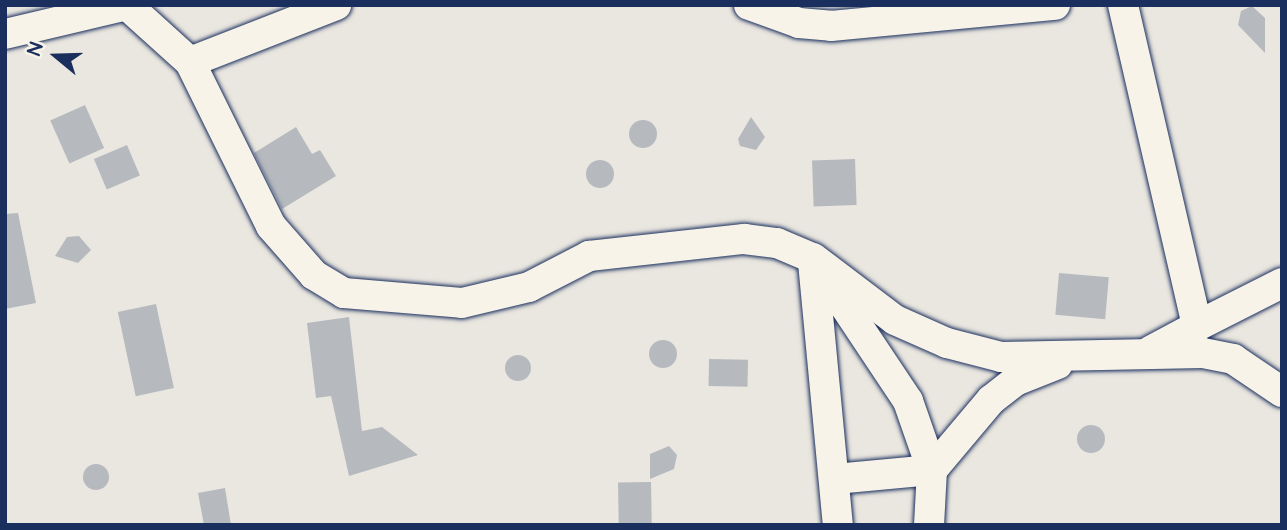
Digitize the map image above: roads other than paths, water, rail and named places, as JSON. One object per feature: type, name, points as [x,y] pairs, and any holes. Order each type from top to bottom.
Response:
[{"type":"street","points":[[190,62],[336,5]]},
{"type":"street","points":[[749,5],[799,23],[831,26],[1055,5]]},
{"type":"street","points":[[1123,5],[1197,326]]},
{"type":"street","points":[[5,34],[128,6],[190,62],[271,226],[314,275],[344,293],[462,303],[529,287],[589,256],[744,239],[777,243],[813,258],[895,320],[947,344],[1001,357],[1069,359],[1203,353],[1233,359],[1282,392]]},
{"type":"street","points":[[813,258],[908,401],[932,470],[929,525]]},
{"type":"street","points":[[813,258],[838,525]]},
{"type":"street","points":[[1144,354],[1282,283]]},
{"type":"street","points":[[835,479],[932,470],[991,400],[1015,381],[1069,359]]}]
